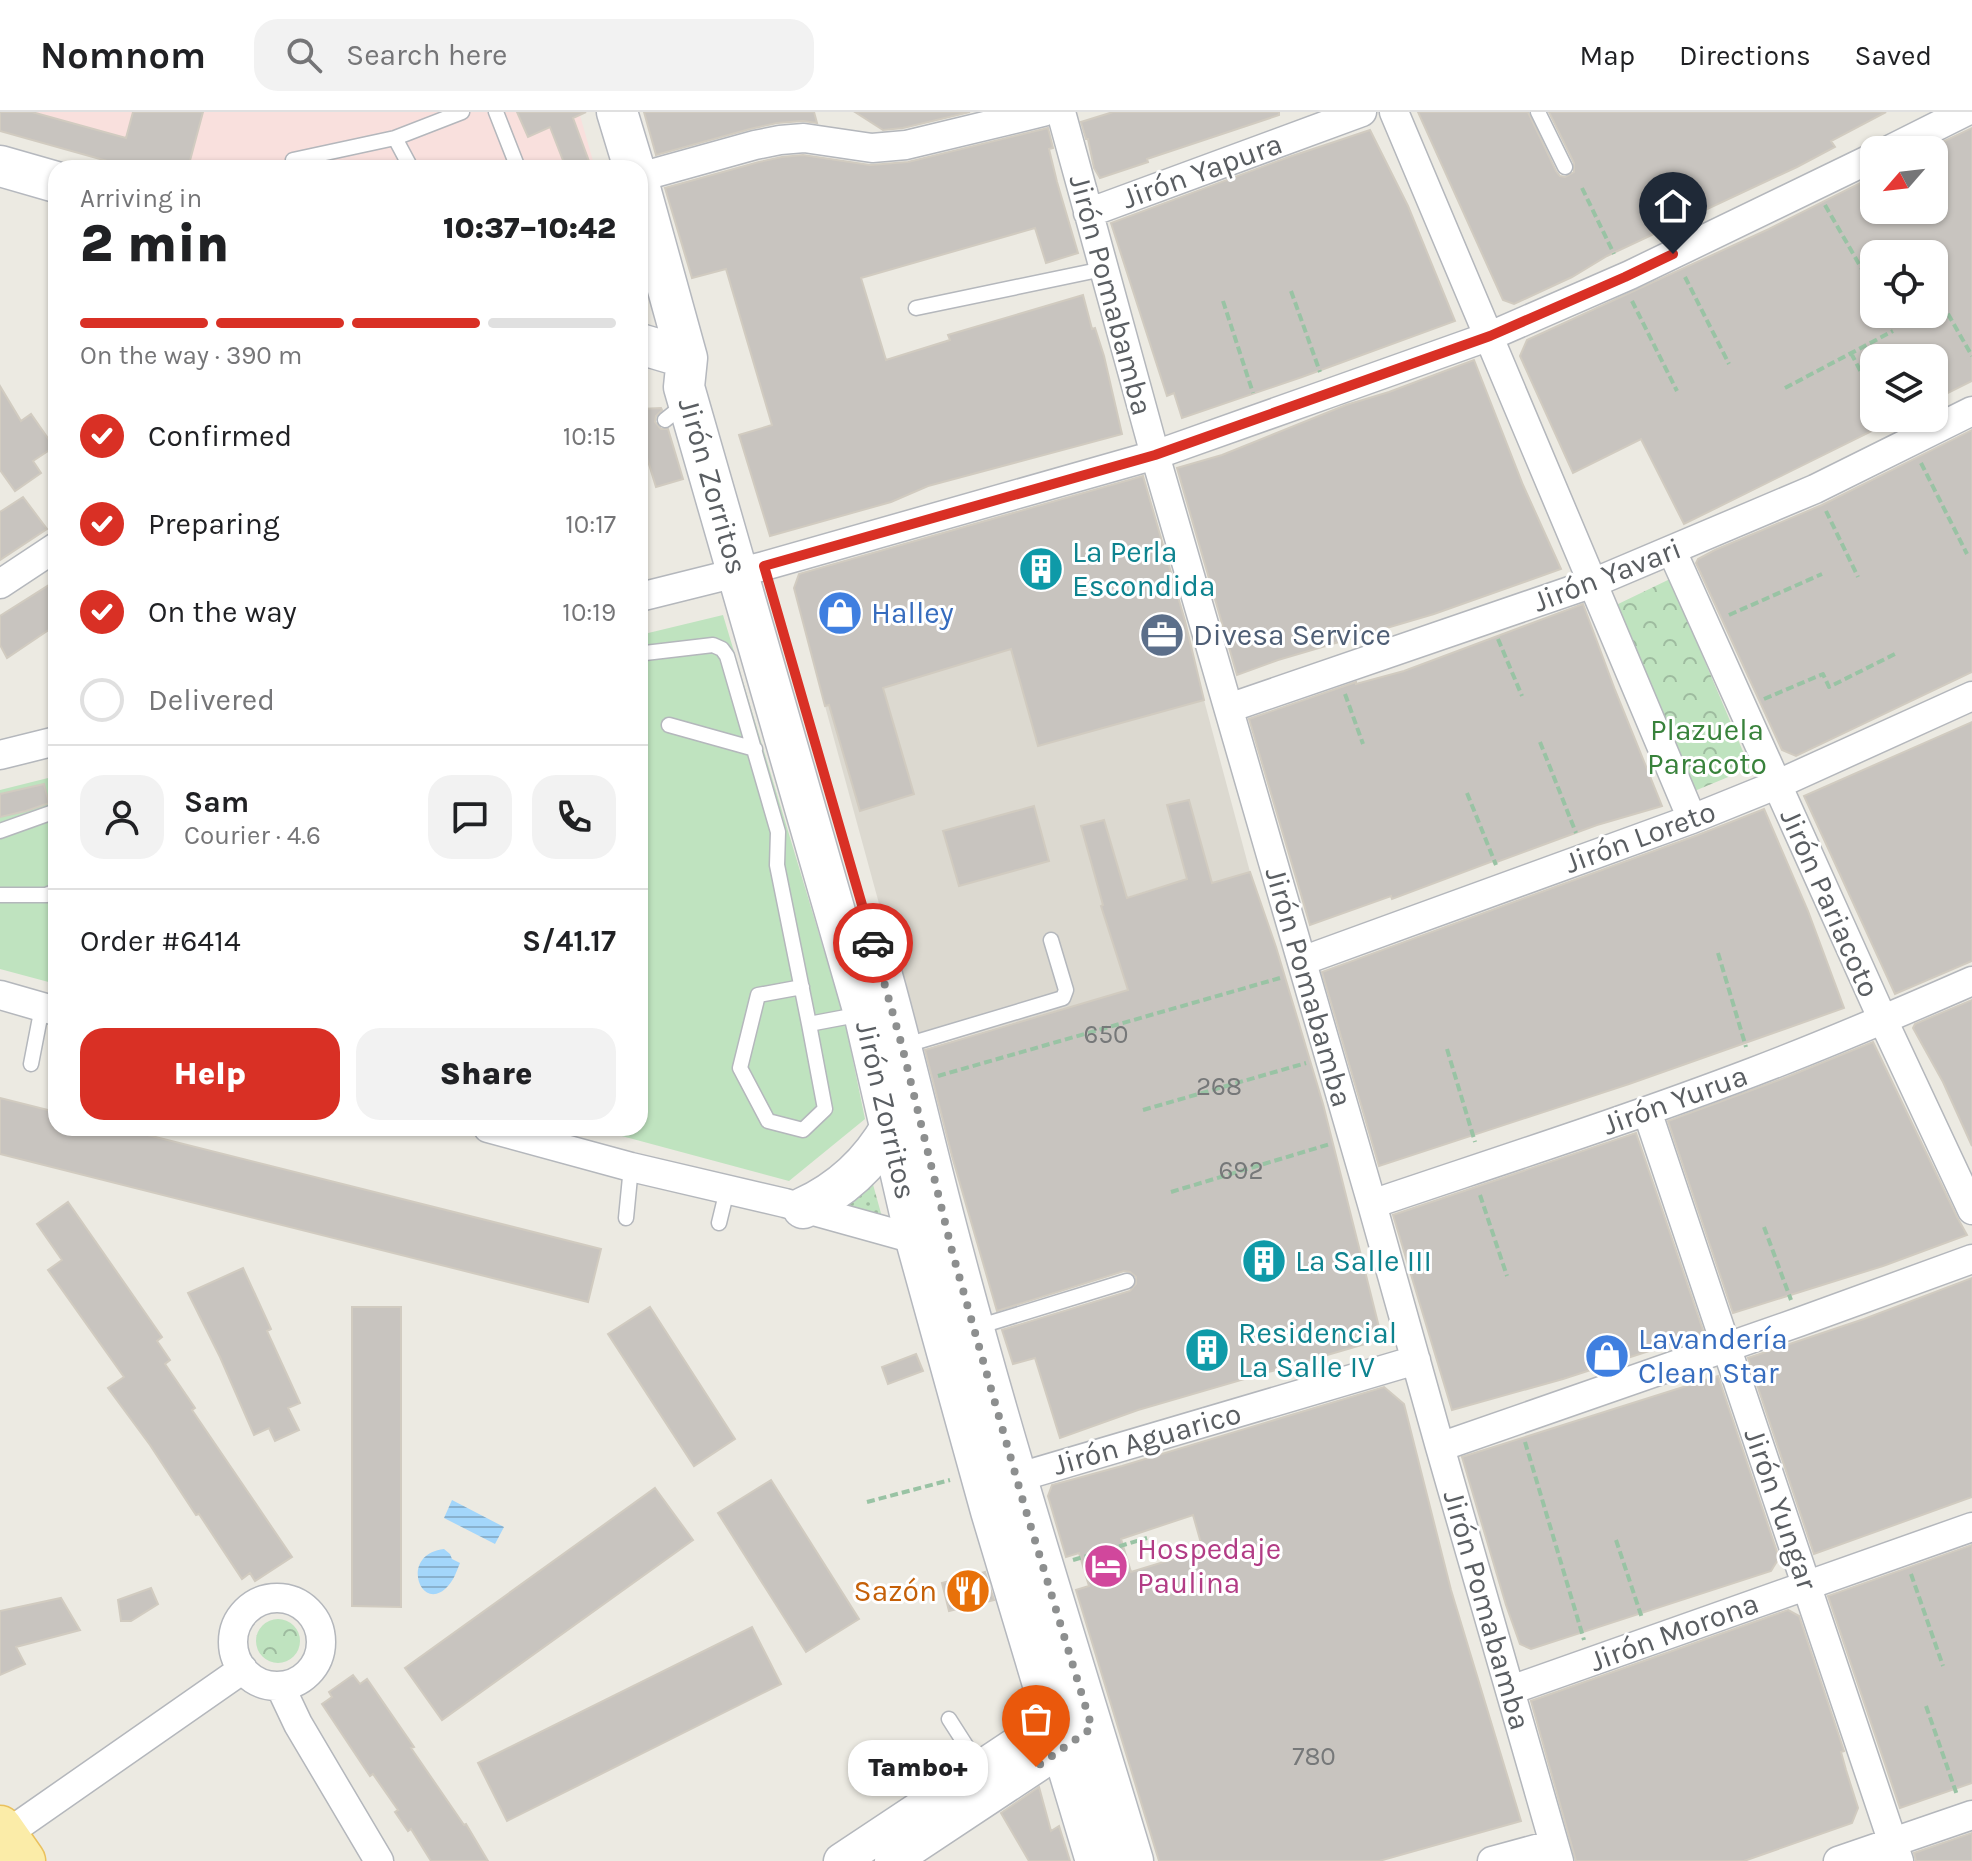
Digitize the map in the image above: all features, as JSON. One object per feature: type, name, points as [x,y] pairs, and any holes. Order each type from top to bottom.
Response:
[{"type":"main road","points":[[617,112],[632,160]]},
{"type":"main road","points":[[0,166],[48,180]]},
{"type":"main road","name":"Jirón Zorritos","points":[[648,217],[687,358],[684,387],[677,411],[751,569],[907,1065],[934,1245],[974,1329],[998,1475],[1043,1569],[1096,1861]]},
{"type":"main road","points":[[648,346],[687,358]]},
{"type":"main road","name":"Jirón Zorritos","points":[[687,358],[707,379],[751,569],[891,1127],[934,1245],[998,1475],[1073,1725],[1133,1861]]},
{"type":"main road","points":[[803,1208],[851,1178],[871,1158],[891,1127]]},
{"type":"street","points":[[648,175],[780,140],[804,138],[872,148],[906,145],[1043,112]]},
{"type":"street","name":"Jirón Pomabamba","points":[[1061,112],[1155,455],[1557,1852]]},
{"type":"street","name":"Jirón Yapura","points":[[1088,213],[1362,112]]},
{"type":"street","points":[[1394,112],[1692,819]]},
{"type":"street","points":[[1917,136],[1965,112]]},
{"type":"street","points":[[648,595],[1155,455],[1327,394],[1490,336],[1623,278],[1860,164]]},
{"type":"street","name":"Jirón Yavari","points":[[1229,708],[1593,583],[1815,489],[1972,411]]},
{"type":"street","name":"Jirón Pariacoto","points":[[1672,551],[1972,1210]]},
{"type":"street","points":[[0,584],[48,552]]},
{"type":"street","name":"Jirón Loreto","points":[[1304,966],[1505,887],[1692,819],[1776,785],[1972,696]]},
{"type":"street","points":[[0,755],[48,743]]},
{"type":"street","name":"Jirón Yurua","points":[[1372,1204],[1753,1072],[1972,981]]},
{"type":"street","points":[[0,995],[48,1009]]},
{"type":"street","name":"Jirón Yungar","points":[[1647,1111],[1896,1852]]},
{"type":"street","points":[[517,1136],[803,1208],[934,1245]]},
{"type":"street","points":[[1440,1447],[1972,1259]]},
{"type":"street","name":"Jirón Aguarico","points":[[998,1475],[1416,1360]]},
{"type":"street","name":"Jirón Morona","points":[[1511,1690],[1972,1527]]},
{"type":"street","points":[[281,1598],[296,1601],[307,1610],[321,1635],[321,1650],[316,1664],[306,1675],[294,1683],[280,1686],[265,1685],[252,1678],[235,1655],[233,1641],[235,1627],[253,1604],[281,1598]]},
{"type":"street","points":[[9,1841],[243,1669]]},
{"type":"street","points":[[280,1686],[298,1724],[379,1861]]},
{"type":"street","points":[[846,1860],[981,1769],[1073,1725]]},
{"type":"street","points":[[892,1861],[1073,1725]]},
{"type":"street","points":[[1838,1861],[1896,1852],[1969,1816]]},
{"type":"street","points":[[1500,1860],[1557,1852]]},
{"type":"lane","points":[[293,160],[395,138],[462,112]]},
{"type":"lane","points":[[496,112],[515,160]]},
{"type":"lane","points":[[1538,112],[1565,167]]},
{"type":"lane","points":[[395,138],[407,160]]},
{"type":"lane","points":[[916,308],[1103,269]]},
{"type":"lane","points":[[648,653],[713,645],[722,649],[727,656],[778,832],[777,865],[802,987],[825,1109],[803,1130],[768,1121],[740,1068],[758,995],[802,987]]},
{"type":"lane","points":[[669,725],[755,749]]},
{"type":"lane","points":[[0,831],[48,814]]},
{"type":"lane","points":[[0,895],[48,894]]},
{"type":"lane","points":[[907,1065],[1063,998],[1066,990],[1051,940]]},
{"type":"lane","points":[[31,1064],[48,1012]]},
{"type":"lane","points":[[809,1024],[864,1013]]},
{"type":"lane","points":[[626,1218],[631,1167]]},
{"type":"lane","points":[[719,1223],[727,1190]]},
{"type":"lane","points":[[974,1329],[1127,1281]]},
{"type":"lane","points":[[949,1719],[981,1769]]},
{"type":"path","points":[[1814,186],[1860,266]]},
{"type":"path","points":[[1582,188],[1677,391]]},
{"type":"path","points":[[1673,254],[1729,364]]},
{"type":"path","points":[[1291,291],[1327,394]]},
{"type":"path","points":[[1223,301],[1261,417]]},
{"type":"path","points":[[1948,314],[1972,356]]},
{"type":"path","points":[[1785,388],[1893,331]]},
{"type":"path","points":[[1851,353],[1860,370]]},
{"type":"path","points":[[1910,441],[1967,554]]},
{"type":"path","points":[[1815,489],[1858,577]]},
{"type":"path","points":[[1706,626],[1822,574]]},
{"type":"path","points":[[1490,619],[1522,696]]},
{"type":"path","points":[[1742,709],[1823,674],[1829,687],[1895,654]]},
{"type":"path","points":[[1337,671],[1363,744]]},
{"type":"path","points":[[1540,742],[1586,858]]},
{"type":"path","points":[[1467,793],[1505,887]]},
{"type":"path","points":[[1718,953],[1753,1072]]},
{"type":"path","points":[[907,1065],[1304,966]]},
{"type":"path","points":[[1447,1049],[1507,1276]]},
{"type":"path","points":[[1143,1110],[1329,1056]]},
{"type":"path","points":[[1171,1192],[1353,1137]]},
{"type":"path","points":[[1764,1227],[1799,1322]]},
{"type":"path","points":[[1518,1420],[1591,1662]]},
{"type":"path","points":[[867,1502],[998,1475]]},
{"type":"path","points":[[1043,1569],[1147,1538]]},
{"type":"path","points":[[1616,1540],[1650,1641]]},
{"type":"path","points":[[1903,1551],[1943,1666]]},
{"type":"path","points":[[1926,1706],[1969,1816]]},
{"type":"shaded area","points":[[0,112],[579,112],[593,160],[103,160],[0,131]]},
{"type":"shaded area","points":[[1011,649],[1039,746],[1204,700],[1250,872],[1166,897],[1163,886],[1102,905],[1128,990],[919,1050],[825,706]]},
{"type":"green space","name":"Plazuela Paracoto","points":[[1670,579],[1750,768],[1692,792],[1614,606]]},
{"type":"green space","points":[[723,615],[844,1017],[865,1119],[789,1181],[622,1136],[648,1136],[648,633]]},
{"type":"green space","points":[[48,778],[48,982],[0,969],[0,790]]},
{"type":"green space","points":[[869,1170],[882,1217],[838,1203]]},
{"type":"green space","points":[[278,1619],[294,1625],[300,1641],[294,1657],[278,1663],[262,1657],[256,1641],[262,1625]]},
{"type":"water","points":[[452,1500],[504,1527],[495,1544],[444,1518]]},
{"type":"water","points":[[444,1549],[460,1563],[448,1586],[430,1594],[419,1581],[421,1561],[430,1553]]},
{"type":"building","points":[[0,112],[32,112],[126,138],[133,112],[203,112],[190,160],[103,160],[0,131]]},
{"type":"building","points":[[517,112],[586,112],[573,118],[589,160],[563,160],[550,127],[528,137]]},
{"type":"building","points":[[644,112],[814,112],[817,123],[777,123],[656,155]]},
{"type":"building","points":[[855,112],[970,112],[883,130]]},
{"type":"building","points":[[1113,112],[1279,112],[1279,115],[1100,178],[1094,168],[1081,122]]},
{"type":"building","points":[[1418,112],[1528,112],[1556,171],[1565,177],[1574,172],[1574,163],[1549,112],[1886,112],[1831,141],[1835,147],[1797,167],[1607,256],[1572,277],[1514,304],[1503,300]]},
{"type":"building","points":[[1048,128],[1053,148],[1049,149],[1078,253],[1046,263],[1035,228],[861,278],[886,360],[950,340],[948,335],[1083,295],[1092,329],[1095,328],[1104,356],[1122,434],[928,486],[891,502],[770,536],[739,435],[772,425],[726,269],[692,278],[665,188],[782,157],[803,155],[870,165],[908,162]]},
{"type":"building","points":[[1972,128],[1972,381],[1948,393],[1948,344],[1860,344],[1860,432],[1870,432],[1684,524],[1641,439],[1573,473],[1520,356],[1527,340],[1769,229],[1860,183],[1860,224],[1948,224],[1948,139]]},
{"type":"building","points":[[1370,130],[1408,206],[1455,321],[1182,418],[1174,393],[1167,396],[1111,223]]},
{"type":"building","points":[[1474,360],[1523,485],[1561,569],[1434,614],[1237,675],[1177,468],[1222,455],[1346,405]]},
{"type":"building","points":[[0,386],[21,421],[31,414],[48,438],[48,451],[33,461],[41,473],[15,491],[0,470]]},
{"type":"building","points":[[648,409],[662,410],[655,422],[661,429],[668,429],[683,479],[656,487],[648,461]]},
{"type":"building","points":[[1972,430],[1972,672],[1796,756],[1782,750],[1696,563],[1698,559],[1822,505]]},
{"type":"building","points":[[1143,476],[1185,621],[1204,700],[1038,746],[1011,649],[883,688],[914,794],[860,811],[829,705],[825,706],[794,588],[799,574]]},
{"type":"building","points":[[23,497],[47,529],[0,560],[0,512]]},
{"type":"building","points":[[48,586],[48,630],[7,658],[0,645],[0,616]]},
{"type":"building","points":[[1583,604],[1662,806],[1597,825],[1392,899],[1391,896],[1310,925],[1249,719],[1356,682],[1404,671]]},
{"type":"building","points":[[1972,722],[1972,961],[1895,994],[1804,796]]},
{"type":"building","points":[[44,784],[48,803],[0,817],[0,794]]},
{"type":"building","points":[[1189,800],[1212,883],[1250,872],[1323,1104],[1382,1339],[1138,1410],[1060,1438],[1035,1358],[1013,1364],[1002,1330],[1130,1291],[1136,1284],[1136,1277],[1124,1271],[997,1311],[925,1050],[1128,990],[1101,906],[1081,826],[1104,820],[1127,898],[1187,879],[1167,805]]},
{"type":"building","points":[[1034,806],[1049,861],[959,886],[943,831]]},
{"type":"building","points":[[1764,809],[1808,911],[1844,1008],[1629,1084],[1379,1166],[1322,972]]},
{"type":"building","points":[[1972,1000],[1972,1146],[1943,1082],[1913,1028],[1915,1024]]},
{"type":"building","points":[[1873,1042],[1967,1235],[1883,1266],[1733,1313],[1668,1121]]},
{"type":"building","points":[[0,1098],[48,1110],[48,1136],[152,1136],[601,1249],[588,1302],[0,1154]]},
{"type":"building","points":[[1636,1133],[1704,1333],[1563,1379],[1452,1410],[1393,1215]]},
{"type":"building","points":[[68,1202],[162,1337],[157,1341],[170,1360],[165,1364],[195,1408],[192,1410],[292,1557],[255,1581],[250,1573],[242,1579],[108,1388],[124,1377],[48,1270],[62,1260],[37,1224]]},
{"type":"building","points":[[243,1268],[300,1403],[288,1408],[299,1430],[275,1441],[269,1428],[254,1435],[188,1293]]},
{"type":"building","points":[[1972,1278],[1972,1497],[1814,1554],[1748,1358]]},
{"type":"building","points":[[352,1307],[401,1307],[401,1607],[352,1606]]},
{"type":"building","points":[[650,1307],[735,1439],[694,1466],[608,1334]]},
{"type":"building","points":[[916,1354],[923,1371],[888,1384],[882,1367]]},
{"type":"building","points":[[1718,1376],[1779,1558],[1771,1571],[1531,1649],[1520,1644],[1462,1457]]},
{"type":"building","points":[[1384,1387],[1404,1404],[1451,1590],[1521,1821],[1379,1861],[1159,1861],[1076,1590],[1089,1586],[1079,1553],[1066,1557],[1048,1496],[1052,1485]],"holes":[[[1193,1515],[1203,1550],[1131,1572],[1121,1539]]]},
{"type":"building","points":[[771,1480],[859,1619],[806,1652],[718,1513]]},
{"type":"building","points":[[655,1488],[693,1540],[442,1720],[405,1668]]},
{"type":"building","points":[[1972,1545],[1972,1783],[1900,1808],[1828,1596]]},
{"type":"building","name":"Sazón","points":[[985,1572],[994,1600],[949,1611],[942,1583]]},
{"type":"building","points":[[151,1588],[158,1604],[131,1621],[121,1621],[118,1600]]},
{"type":"building","points":[[61,1598],[80,1630],[16,1647],[25,1664],[0,1675],[0,1611]]},
{"type":"building","points":[[1788,1610],[1799,1616],[1844,1751],[1841,1752],[1858,1808],[1852,1823],[1744,1861],[1576,1861],[1531,1701]]},
{"type":"building","points":[[752,1627],[781,1684],[507,1821],[478,1763]]},
{"type":"building","points":[[353,1675],[360,1684],[367,1679],[488,1861],[431,1861],[411,1829],[408,1831],[395,1812],[398,1810],[373,1774],[370,1776],[322,1704],[332,1697],[329,1692]]},
{"type":"building","points":[[1039,1787],[1051,1831],[1059,1826],[1070,1861],[1029,1861],[1001,1813]]},
{"type":"building","points":[[1972,1833],[1972,1861],[1916,1861],[1914,1853]]},
{"type":"way so far","points":[[873,943],[902,1046],[952,1251],[1092,1728],[1036,1767]]},
{"type":"place","name":"La Perla Escondida","points":[[1041,569]]},
{"type":"place","name":"Halley","points":[[840,613]]},
{"type":"place","name":"Divesa Service","points":[[1162,635]]},
{"type":"place","name":"La Salle III","points":[[1264,1261]]},
{"type":"place","name":"Residencial La Salle IV","points":[[1207,1350]]},
{"type":"place","name":"Lavandería Clean Star","points":[[1607,1356]]},
{"type":"place","name":"Hospedaje Paulina","points":[[1106,1566]]},
{"type":"place","name":"Sazón","points":[[968,1591]]},
{"type":"place","name":"Tambo+","points":[[1036,1767]]},
{"type":"route","points":[[873,943],[764,566],[1155,455],[1490,336],[1673,254]]}]
